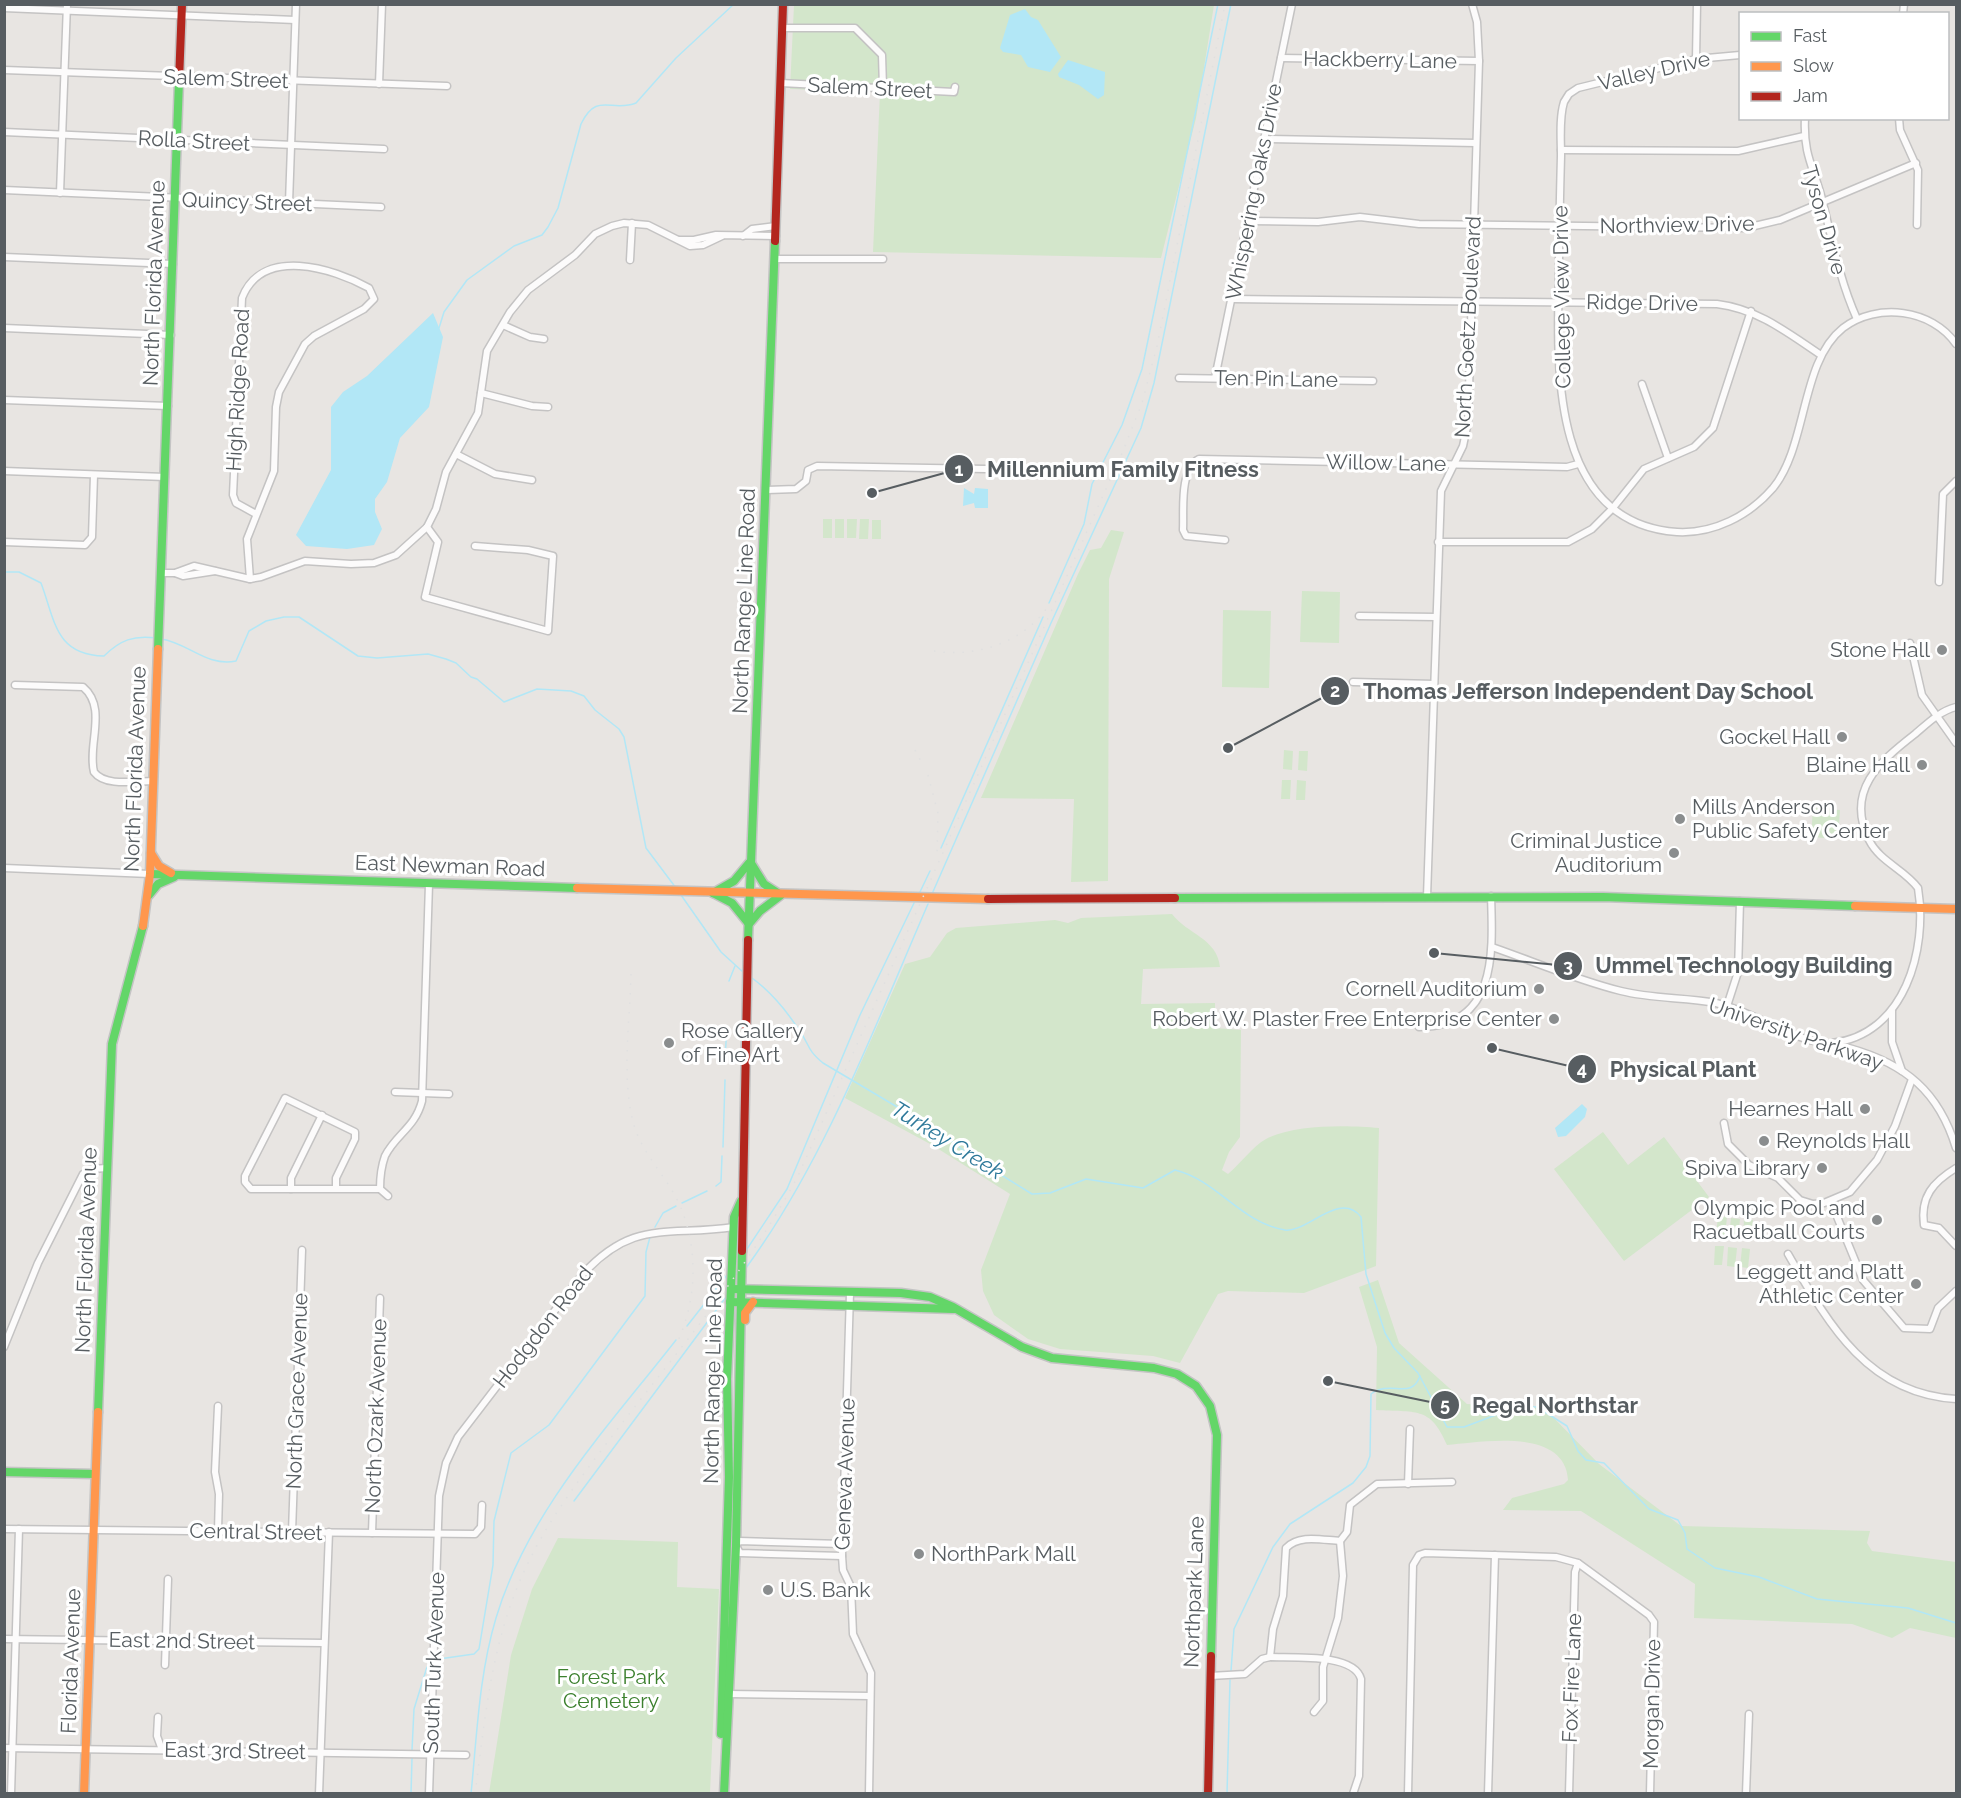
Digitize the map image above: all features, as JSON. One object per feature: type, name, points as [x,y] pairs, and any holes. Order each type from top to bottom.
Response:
[{"type":"main road","name":"North Florida Avenue","points":[[93,1530],[112,1044],[144,924],[150,874],[182,4]]},
{"type":"main road","name":"North Range Line Road","points":[[732,1546],[742,1290],[750,861],[767,490],[783,4]]},
{"type":"main road","points":[[151,852],[162,869],[183,875]]},
{"type":"main road","points":[[750,861],[764,884],[781,896],[760,911],[749,924],[732,903],[713,893],[731,884],[742,874],[750,861]]},
{"type":"main road","name":"East Newman Road","points":[[150,874],[781,896],[1032,900],[1491,896],[1956,909]]},
{"type":"main road","points":[[147,898],[163,881],[183,875]]},
{"type":"main road","name":"North Range Line Road","points":[[732,1546],[726,1437],[734,1217],[742,1198]]},
{"type":"main road","points":[[731,1289],[927,1296],[954,1309]]},
{"type":"main road","points":[[730,1302],[954,1309]]},
{"type":"main road","points":[[738,1393],[742,1383],[745,1313],[753,1302]]},
{"type":"main road","name":"Northpark Lane","points":[[954,1309],[1031,1352],[1064,1361],[1162,1368],[1189,1380],[1203,1395],[1213,1414],[1217,1436],[1208,1794]]},
{"type":"main road","points":[[4,1472],[95,1474]]},
{"type":"main road","name":"Florida Avenue","points":[[84,1794],[93,1530]]},
{"type":"main road","points":[[724,1794],[732,1546]]},
{"type":"main road","points":[[718,1794],[732,1546]]},
{"type":"street","points":[[289,203],[296,4]]},
{"type":"street","points":[[379,84],[382,4]]},
{"type":"street","name":"Whispering Oaks Drive","points":[[1215,378],[1292,4]]},
{"type":"street","name":"North Goetz Boulevard","points":[[1427,897],[1441,491],[1463,446],[1468,422],[1479,61],[1479,37],[1472,4]]},
{"type":"street","points":[[1696,59],[1697,4]]},
{"type":"street","points":[[60,193],[67,7]]},
{"type":"street","points":[[4,8],[67,7],[295,20]]},
{"type":"street","points":[[783,28],[855,28],[882,55],[883,87]]},
{"type":"street","name":"Valley Drive","points":[[1569,94],[1578,88],[1696,59],[1739,55]]},
{"type":"street","name":"Hackberry Lane","points":[[1281,58],[1479,61]]},
{"type":"street","name":"Salem Street","points":[[4,69],[179,78],[447,86]]},
{"type":"street","name":"Salem Street","points":[[781,83],[883,87],[931,92],[954,92],[955,87]]},
{"type":"street","name":"College View Drive","points":[[1569,94],[1562,110],[1558,302],[1559,374],[1570,439],[1578,464],[1591,486],[1612,509],[1642,525],[1682,532],[1718,526],[1748,510],[1769,492],[1784,470],[1821,356],[1830,342],[1857,319],[1883,312],[1914,315],[1937,325],[1956,344]]},
{"type":"street","name":"Tyson Drive","points":[[1804,120],[1807,160],[1823,202],[1838,270],[1857,319]]},
{"type":"street","points":[[1899,120],[1900,130],[1916,164],[1919,183],[1917,225]]},
{"type":"street","name":"Rolla Street","points":[[4,132],[384,149]]},
{"type":"street","points":[[1561,150],[1738,152],[1804,136]]},
{"type":"street","points":[[1264,139],[1476,143]]},
{"type":"street","name":"Northview Drive","points":[[1248,221],[1318,222],[1382,217],[1419,224],[1746,228],[1780,220],[1916,164]]},
{"type":"street","name":"Quincy Street","points":[[4,190],[381,207]]},
{"type":"street","points":[[161,573],[175,573],[195,566],[250,579],[261,578],[305,561],[351,564],[374,562],[396,555],[428,527],[436,509],[446,472],[478,413],[487,351],[528,290],[575,255],[595,234],[612,226],[632,223],[648,225],[690,246],[703,245],[722,236],[743,236],[776,231]]},
{"type":"street","points":[[630,260],[632,223]]},
{"type":"street","points":[[4,257],[173,264]]},
{"type":"street","points":[[775,259],[883,260]]},
{"type":"street","name":"High Ridge Road","points":[[293,266],[339,274],[369,288],[374,299],[364,309],[321,332],[305,344],[285,380],[276,408],[274,471],[256,514],[236,503],[233,495],[241,308],[246,288],[254,278],[265,271],[293,266]]},
{"type":"street","name":"Ridge Drive","points":[[1233,299],[1717,304],[1751,311],[1772,322],[1821,356]]},
{"type":"street","points":[[1438,542],[1568,542],[1592,529],[1612,509],[1644,469],[1694,447],[1713,428],[1751,311]]},
{"type":"street","points":[[503,325],[530,337],[544,339]]},
{"type":"street","points":[[4,328],[171,335]]},
{"type":"street","name":"Ten Pin Lane","points":[[1179,378],[1373,381]]},
{"type":"street","points":[[1642,384],[1668,458]]},
{"type":"street","points":[[481,393],[532,406],[548,407]]},
{"type":"street","points":[[4,400],[168,406]]},
{"type":"street","points":[[456,454],[495,474],[532,480]]},
{"type":"street","name":"Willow Lane","points":[[1225,540],[1192,538],[1186,536],[1183,530],[1187,473],[1194,462],[1199,459],[1567,467],[1578,464]]},
{"type":"street","points":[[767,490],[796,489],[806,481],[807,470],[817,466],[986,469]]},
{"type":"street","points":[[4,471],[165,477]]},
{"type":"street","points":[[4,542],[85,545],[92,537],[94,475]]},
{"type":"street","points":[[1940,582],[1943,494],[1956,481]]},
{"type":"street","points":[[250,579],[246,546],[256,514]]},
{"type":"street","points":[[428,527],[438,542],[424,597],[548,631],[553,556],[528,550],[475,546]]},
{"type":"street","points":[[1359,616],[1436,617]]},
{"type":"street","points":[[1910,643],[1921,692],[1956,743]]},
{"type":"street","points":[[1353,682],[1434,684]]},
{"type":"street","points":[[15,685],[83,687],[91,693],[95,710],[94,771],[98,777],[109,780],[153,782]]},
{"type":"street","points":[[1826,1044],[1863,1034],[1892,1011],[1904,990],[1917,958],[1916,885],[1886,862],[1870,842],[1863,823],[1862,798],[1868,780],[1877,766],[1936,717],[1956,707]]},
{"type":"street","points":[[4,868],[150,874]]},
{"type":"street","points":[[380,1189],[386,1156],[416,1120],[422,1093],[429,884]]},
{"type":"street","points":[[1419,1027],[1450,1023],[1480,998],[1491,964],[1491,896]]},
{"type":"street","points":[[1727,1006],[1738,972],[1740,902]]},
{"type":"street","name":"University Parkway","points":[[1492,947],[1581,980],[1621,991],[1651,998],[1696,1000],[1727,1006],[1799,1037],[1871,1056],[1903,1072],[1940,1107],[1956,1148]]},
{"type":"street","points":[[1892,1011],[1892,1042],[1903,1072]]},
{"type":"street","points":[[1724,1124],[1728,1144],[1749,1165],[1778,1178],[1800,1200],[1813,1204],[1831,1202],[1850,1192],[1877,1160],[1895,1126],[1912,1079]]},
{"type":"street","points":[[395,1092],[449,1094]]},
{"type":"street","points":[[336,1189],[336,1178],[356,1135],[353,1130],[285,1098],[245,1176],[245,1182],[251,1189],[291,1189],[336,1189],[380,1189],[388,1196]]},
{"type":"street","points":[[291,1189],[291,1178],[321,1115]]},
{"type":"street","points":[[4,1347],[38,1263],[89,1162]]},
{"type":"street","points":[[83,1174],[91,1169],[107,1168]]},
{"type":"street","points":[[1956,1168],[1931,1188],[1923,1205],[1923,1217],[1924,1225],[1940,1228],[1956,1246]]},
{"type":"street","points":[[1831,1202],[1863,1280],[1904,1328],[1930,1329],[1938,1308],[1956,1291]]},
{"type":"street","name":"Hodgdon Road","points":[[438,1533],[440,1490],[449,1454],[458,1437],[582,1275],[604,1252],[624,1240],[650,1232],[734,1227]]},
{"type":"street","name":"North Grace Avenue","points":[[292,1532],[302,1250]]},
{"type":"street","points":[[1788,1254],[1827,1320],[1860,1357],[1886,1377],[1906,1388],[1931,1396],[1956,1399]]},
{"type":"street","name":"Geneva Avenue","points":[[850,1293],[842,1556],[843,1570],[850,1587],[854,1634],[871,1673],[870,1794]]},
{"type":"street","name":"North Ozark Avenue","points":[[372,1533],[380,1298]]},
{"type":"street","points":[[218,1406],[215,1472],[219,1494],[218,1531]]},
{"type":"street","points":[[1408,1484],[1410,1429]]},
{"type":"street","points":[[1314,1712],[1323,1701],[1326,1659],[1338,1618],[1343,1576],[1340,1541],[1347,1532],[1350,1505],[1377,1484],[1452,1482]]},
{"type":"street","name":"Central Street","points":[[4,1529],[477,1533],[481,1527],[482,1505]]},
{"type":"street","points":[[10,1794],[19,1529]]},
{"type":"street","points":[[319,1794],[328,1532]]},
{"type":"street","name":"South Turk Avenue","points":[[429,1794],[438,1533]]},
{"type":"street","points":[[1270,1657],[1273,1629],[1283,1596],[1286,1548],[1292,1542],[1303,1539],[1340,1541]]},
{"type":"street","points":[[842,1544],[739,1541],[732,1546],[741,1553],[842,1556]]},
{"type":"street","points":[[1408,1794],[1413,1565],[1419,1555],[1556,1557],[1578,1563]]},
{"type":"street","points":[[1488,1794],[1495,1555]]},
{"type":"street","name":"Morgan Drive","points":[[1578,1563],[1649,1615],[1654,1622],[1650,1794]]},
{"type":"street","name":"Fox Fire Lane","points":[[1569,1794],[1575,1572],[1578,1563]]},
{"type":"street","points":[[165,1665],[168,1579]]},
{"type":"street","name":"East 2nd Street","points":[[4,1638],[324,1643]]},
{"type":"street","points":[[1210,1676],[1245,1674],[1262,1659],[1270,1657],[1326,1659],[1359,1671],[1361,1679],[1359,1776],[1353,1794]]},
{"type":"street","points":[[729,1694],[870,1696]]},
{"type":"street","points":[[1746,1794],[1749,1714]]},
{"type":"street","points":[[158,1717],[157,1736],[162,1750]]},
{"type":"street","name":"East 3rd Street","points":[[4,1748],[466,1755]]},
{"type":"green space","points":[[794,5],[1214,5],[1196,118],[1161,258],[873,252],[880,92],[790,89]]},
{"type":"green space","points":[[823,519],[832,519],[832,538],[823,538]]},
{"type":"green space","points":[[835,519],[844,519],[844,538],[835,538]]},
{"type":"green space","points":[[847,519],[857,519],[856,538],[847,538]]},
{"type":"green space","points":[[860,519],[869,519],[868,539],[859,539]]},
{"type":"green space","points":[[872,520],[881,520],[881,539],[872,539]]},
{"type":"green space","points":[[1111,530],[1124,532],[1109,579],[1108,881],[1071,882],[1074,799],[981,798],[1078,574],[1090,550],[1101,548]]},
{"type":"green space","points":[[1302,591],[1340,592],[1339,643],[1300,642]]},
{"type":"green space","points":[[1223,610],[1271,611],[1269,688],[1222,687]]},
{"type":"green space","points":[[1284,750],[1293,751],[1292,770],[1283,769]]},
{"type":"green space","points":[[1299,751],[1308,751],[1307,771],[1298,770]]},
{"type":"green space","points":[[1282,780],[1291,780],[1290,799],[1281,799]]},
{"type":"green space","points":[[1297,780],[1306,781],[1305,800],[1296,800]]},
{"type":"green space","points":[[1813,808],[1840,810],[1838,839],[1811,837]]},
{"type":"green space","points":[[1172,914],[1213,949],[1220,967],[1143,969],[1141,1004],[1215,1003],[1215,1028],[1241,1030],[1240,1137],[1229,1152],[1222,1170],[1228,1174],[1261,1142],[1278,1134],[1321,1127],[1379,1128],[1376,1266],[1304,1293],[1228,1291],[1218,1294],[1180,1363],[1153,1356],[1060,1349],[1028,1339],[994,1315],[983,1291],[981,1270],[1010,1194],[932,1145],[845,1098],[905,964],[930,957],[947,933],[956,928],[1055,920],[1068,923],[1081,918]]},
{"type":"green space","points":[[1603,1132],[1628,1165],[1664,1137],[1709,1197],[1624,1261],[1554,1169]]},
{"type":"green space","points":[[1718,1216],[1727,1217],[1725,1236],[1716,1235]]},
{"type":"green space","points":[[1731,1218],[1740,1219],[1738,1238],[1729,1237]]},
{"type":"green space","points":[[1744,1219],[1753,1220],[1751,1239],[1743,1238]]},
{"type":"green space","points":[[1715,1246],[1724,1246],[1722,1265],[1714,1265]]},
{"type":"green space","points":[[1728,1247],[1737,1248],[1735,1267],[1727,1266]]},
{"type":"green space","points":[[1742,1248],[1750,1249],[1748,1268],[1740,1267]]},
{"type":"green space","points":[[1378,1280],[1399,1343],[1467,1404],[1544,1408],[1599,1464],[1681,1526],[1870,1531],[1867,1543],[1872,1551],[1956,1562],[1956,1638],[1910,1628],[1892,1638],[1852,1624],[1694,1618],[1695,1584],[1581,1511],[1503,1510],[1512,1498],[1564,1484],[1568,1480],[1563,1463],[1553,1452],[1519,1441],[1447,1445],[1441,1432],[1427,1417],[1411,1412],[1376,1410],[1377,1347],[1359,1287]]},
{"type":"green space","name":"Forest Park Cemetery","points":[[558,1538],[678,1542],[677,1587],[719,1589],[710,1793],[489,1793],[511,1655],[532,1589]]},
{"type":"water","points":[[1025,9],[1031,17],[1038,20],[1061,57],[1050,72],[1028,67],[1021,55],[1003,52],[1000,48],[1010,15]]},
{"type":"water","points":[[1068,60],[1105,72],[1104,95],[1098,99],[1079,85],[1059,77],[1058,74]]},
{"type":"water","points":[[433,313],[443,337],[429,407],[400,438],[387,482],[375,499],[375,512],[382,529],[374,545],[347,549],[306,546],[296,535],[331,470],[331,407],[343,392],[367,376]]},
{"type":"water","points":[[964,488],[974,494],[975,488],[988,489],[988,508],[975,508],[974,503],[963,506]]},
{"type":"water","points":[[1582,1104],[1587,1109],[1585,1117],[1566,1136],[1558,1137],[1555,1128]]},
{"type":"waterway","points":[[439,328],[444,312],[467,280],[514,246],[542,235],[548,227],[558,208],[581,124],[587,114],[599,105],[619,106],[636,103],[676,58],[734,4]]},
{"type":"waterway","points":[[1049,603],[1084,524],[1092,484],[1122,425],[1142,369],[1218,4]]},
{"type":"waterway","points":[[932,894],[1051,623],[1141,428],[1154,383],[1231,4]]},
{"type":"waterway","name":"Turkey Creek","points":[[4,572],[19,572],[41,583],[59,633],[75,649],[88,654],[104,656],[128,640],[141,637],[156,638]]},
{"type":"waterway","name":"Turkey Creek","points":[[161,639],[171,641],[216,661],[236,661],[249,631],[266,621],[284,617],[299,617],[358,656],[377,658],[428,654],[456,663],[504,702],[537,689],[571,691],[584,696],[595,710],[619,729],[624,737],[646,848],[676,888]]},
{"type":"waterway","points":[[941,848],[1043,617]]},
{"type":"waterway","points":[[919,894],[930,871]]},
{"type":"waterway","name":"Turkey Creek","points":[[681,895],[721,952],[743,972]]},
{"type":"waterway","points":[[747,1249],[787,1189],[860,1015],[914,903]]},
{"type":"waterway","points":[[746,1268],[800,1183],[824,1138],[868,1044],[928,904]]},
{"type":"waterway","points":[[729,981],[735,966]]},
{"type":"waterway","name":"Turkey Creek","points":[[752,978],[766,989],[783,1008],[811,1050],[823,1063],[936,1130],[974,1158],[1032,1194],[1050,1193],[1086,1179],[1143,1188],[1175,1170],[1204,1183],[1255,1219],[1285,1230],[1294,1229],[1334,1210],[1343,1208],[1353,1210],[1361,1217],[1366,1274],[1385,1333],[1394,1348],[1418,1373],[1447,1427],[1464,1427],[1517,1407],[1537,1407],[1567,1426],[1578,1451],[1586,1460],[1604,1463],[1649,1509],[1678,1520],[1685,1533],[1687,1549],[1715,1568],[1759,1577],[1817,1599],[1908,1608],[1956,1623]]},
{"type":"waterway","points":[[725,1059],[727,1026]]},
{"type":"waterway","points":[[723,1147],[725,1080]]},
{"type":"waterway","points":[[716,1186],[721,1182],[722,1156]]},
{"type":"waterway","points":[[682,1203],[707,1191]]},
{"type":"waterway","points":[[655,1227],[663,1213],[676,1206]]},
{"type":"waterway","points":[[439,1659],[474,1654],[479,1649],[493,1565],[494,1521],[511,1453],[549,1425],[645,1296],[646,1252],[650,1237]]},
{"type":"waterway","points":[[687,1326],[727,1275]]},
{"type":"waterway","points":[[574,1501],[726,1297]]},
{"type":"waterway","points":[[471,1794],[479,1705],[486,1661],[496,1618],[510,1579],[528,1542],[573,1471],[676,1340]]},
{"type":"waterway","points":[[1231,1671],[1234,1629],[1273,1547],[1290,1524],[1353,1483],[1366,1467],[1370,1456],[1371,1394],[1386,1388],[1406,1389],[1416,1383],[1420,1376]]},
{"type":"waterway","points":[[412,1750],[414,1709],[427,1667]]},
{"type":"waterway","points":[[1227,1794],[1230,1680]]},
{"type":"waterway","points":[[411,1794],[412,1758]]},
{"type":"railway","points":[[475,1794],[496,1656],[511,1602],[531,1556],[577,1483],[712,1307],[758,1243],[798,1176],[1123,451],[1142,403],[1157,346],[1225,4]]},
{"type":"railway","points":[[934,651],[966,652],[998,644],[1027,629],[1049,605]]},
{"type":"railway","points":[[915,750],[923,765]]},
{"type":"railway","points":[[928,775],[938,813],[937,854]]},
{"type":"railway","points":[[631,974],[627,1050],[630,1108],[641,1143],[682,1209],[691,1247],[692,1286],[689,1306],[677,1343]]},
{"type":"traffic: fast","points":[[158,649],[179,81]]},
{"type":"traffic: fast","points":[[748,940],[775,241]]},
{"type":"traffic: fast","points":[[713,893],[734,881],[749,863]]},
{"type":"traffic: fast","points":[[713,893],[732,903],[749,924],[760,911],[781,895],[764,884],[751,863]]},
{"type":"traffic: fast","points":[[150,874],[577,888]]},
{"type":"traffic: fast","points":[[149,895],[158,884],[174,877]]},
{"type":"traffic: fast","points":[[1175,898],[1603,897],[1855,906]]},
{"type":"traffic: fast","points":[[98,1412],[112,1044],[143,926]]},
{"type":"traffic: fast","points":[[721,1734],[729,1477],[727,1379],[734,1217],[741,1201]]},
{"type":"traffic: fast","points":[[724,1794],[736,1546],[742,1251]]},
{"type":"traffic: fast","points":[[731,1289],[901,1293],[930,1297],[953,1307],[1022,1347],[1052,1358],[1154,1368],[1177,1374],[1196,1386],[1210,1406],[1217,1435],[1211,1656]]},
{"type":"traffic: fast","points":[[730,1302],[953,1309]]},
{"type":"traffic: fast","points":[[4,1472],[95,1474]]},
{"type":"traffic: slow","points":[[143,926],[150,874],[158,649]]},
{"type":"traffic: slow","points":[[151,853],[159,866],[171,873]]},
{"type":"traffic: slow","points":[[577,888],[988,899]]},
{"type":"traffic: slow","points":[[1855,906],[1956,909]]},
{"type":"traffic: slow","points":[[745,1320],[745,1313],[753,1302]]},
{"type":"traffic: slow","points":[[84,1794],[98,1412]]},
{"type":"traffic: jam","points":[[179,81],[182,4]]},
{"type":"traffic: jam","points":[[775,241],[783,4]]},
{"type":"traffic: jam","points":[[988,899],[1175,898]]},
{"type":"traffic: jam","points":[[742,1251],[748,940]]},
{"type":"traffic: jam","points":[[1208,1794],[1211,1656]]},
{"type":"place","name":"Millennium Family Fitness","points":[[872,493]]},
{"type":"place","name":"Stone Hall","points":[[1942,650]]},
{"type":"place","name":"Gockel Hall","points":[[1842,737]]},
{"type":"place","name":"Thomas Jefferson Independent Day School","points":[[1228,748]]},
{"type":"place","name":"Blaine Hall","points":[[1922,765]]},
{"type":"place","name":"Mills Anderson Public Safety Center","points":[[1680,819]]},
{"type":"place","name":"Criminal Justice Auditorium","points":[[1674,853]]},
{"type":"place","name":"Ummel Technology Building","points":[[1434,953]]},
{"type":"place","name":"Cornell Auditorium","points":[[1539,989]]},
{"type":"place","name":"Robert W. Plaster Free Enterprise Center","points":[[1554,1019]]},
{"type":"place","name":"Rose Gallery of Fine Art","points":[[669,1043]]},
{"type":"place","name":"Physical Plant","points":[[1492,1048]]},
{"type":"place","name":"Hearnes Hall","points":[[1865,1109]]},
{"type":"place","name":"Reynolds Hall","points":[[1764,1141]]},
{"type":"place","name":"Spiva Library","points":[[1822,1168]]},
{"type":"place","name":"Olympic Pool and Racuetball Courts","points":[[1877,1220]]},
{"type":"place","name":"Leggett and Platt Athletic Center","points":[[1916,1284]]},
{"type":"place","name":"Regal Northstar","points":[[1328,1381]]},
{"type":"place","name":"NorthPark Mall","points":[[919,1554]]},
{"type":"place","name":"U.S. Bank","points":[[768,1590]]}]
